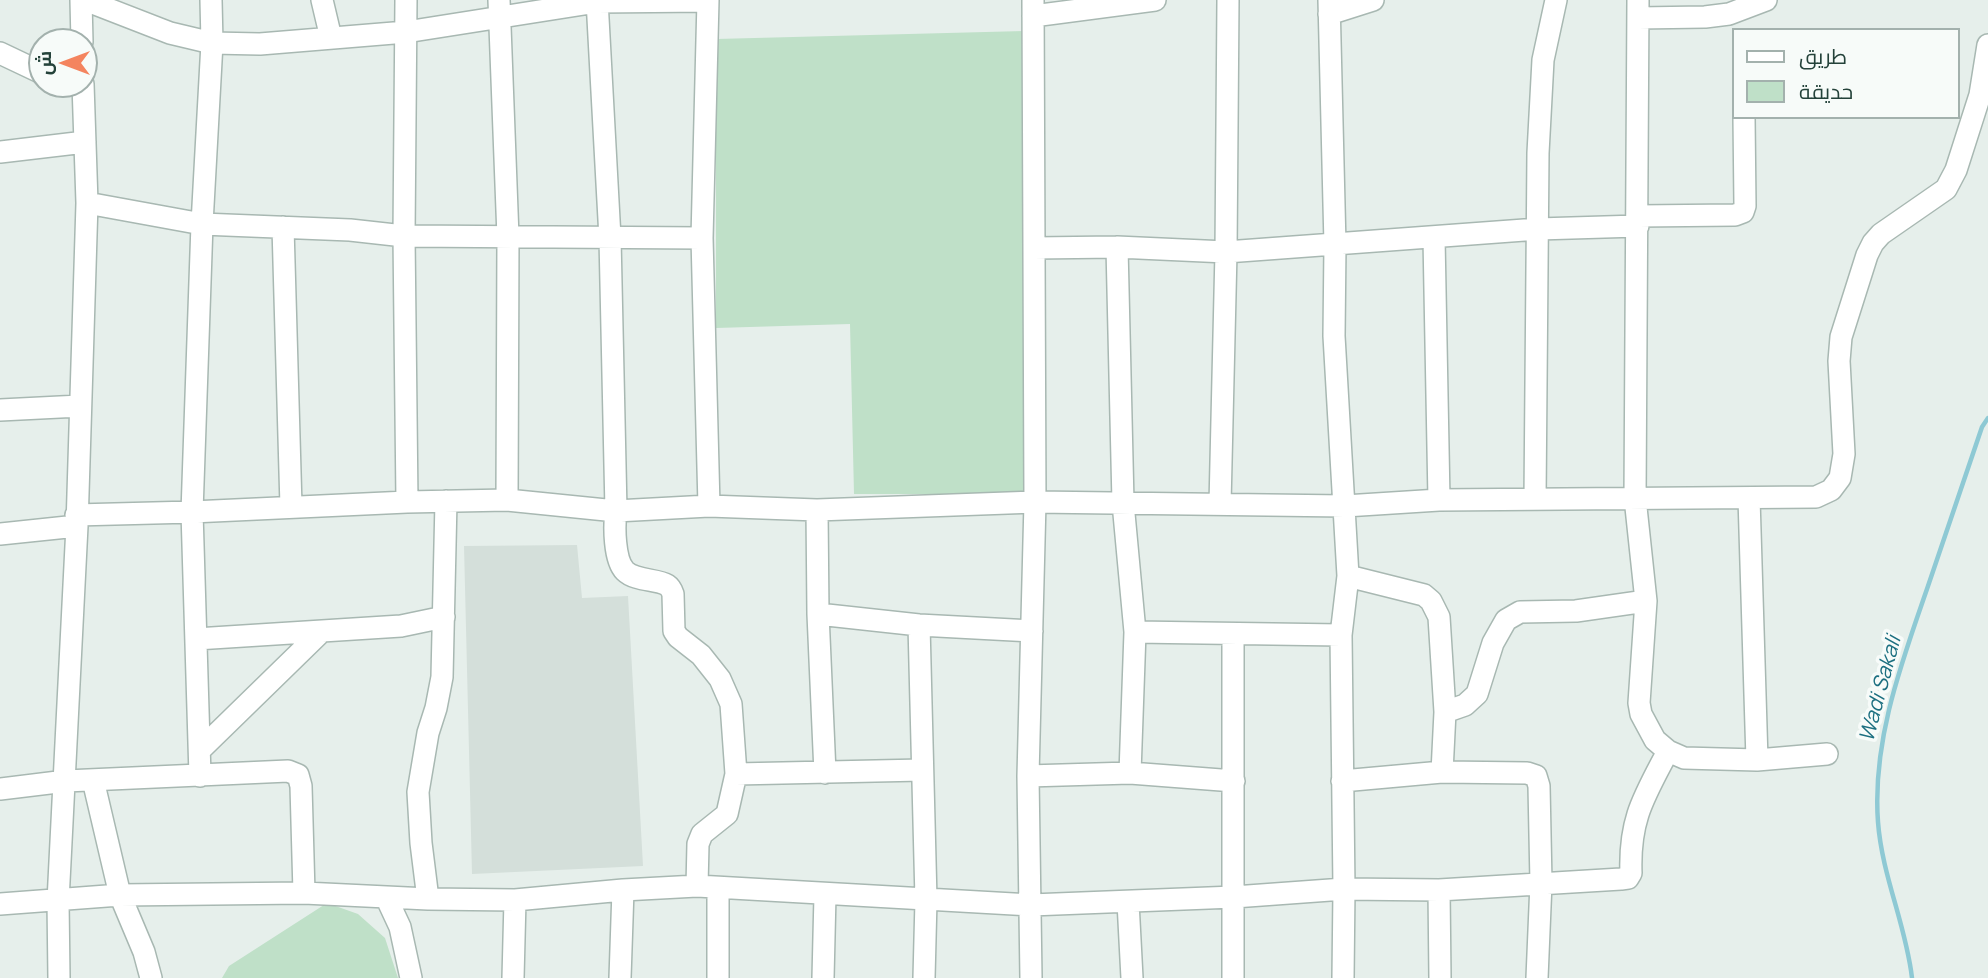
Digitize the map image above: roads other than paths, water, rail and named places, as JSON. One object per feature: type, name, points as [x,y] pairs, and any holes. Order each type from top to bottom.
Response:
[{"type":"street","points":[[82,28],[83,0],[170,33],[212,43],[260,44],[406,32],[499,9],[597,1],[708,1],[702,238],[709,506]]},
{"type":"street","points":[[200,776],[192,512],[202,224],[216,0]]},
{"type":"street","points":[[322,0],[331,38]]},
{"type":"street","points":[[406,0],[404,236],[407,502]]},
{"type":"street","points":[[1031,978],[1028,776],[1035,502],[1033,8],[1155,0]]},
{"type":"street","points":[[1220,504],[1228,0]]},
{"type":"street","points":[[1343,978],[1341,635],[1348,576],[1334,336],[1335,245],[1329,7],[1373,0]]},
{"type":"street","points":[[1535,499],[1538,153],[1543,60],[1556,0]]},
{"type":"street","points":[[1766,0],[1732,22],[1638,9],[1636,498],[1646,601],[1639,703],[1645,724],[1655,740],[1668,751],[1684,758],[1757,760],[1827,754]]},
{"type":"street","points":[[597,1],[610,238],[616,511],[613,530],[621,565],[626,573],[667,585],[671,589],[674,631],[720,679],[731,704],[736,774],[727,814],[702,834],[698,844],[708,887],[718,978]]},
{"type":"street","points":[[499,9],[508,237],[507,500]]},
{"type":"street","points":[[0,534],[77,520],[192,512],[507,500],[616,511],[709,506],[817,510],[1035,502],[1345,506],[1439,500],[1816,498],[1831,490],[1840,478],[1844,454],[1839,360],[1841,337],[1867,256],[1881,234],[1946,189],[1956,170],[1967,103],[1980,95],[1988,45]]},
{"type":"street","points":[[0,53],[28,66]]},
{"type":"street","points":[[59,978],[58,901],[77,520],[87,203],[83,98]]},
{"type":"street","points":[[1034,248],[1116,247],[1226,253],[1735,215],[1743,212],[1745,206],[1744,119]]},
{"type":"street","points":[[0,152],[85,142]]},
{"type":"street","points":[[87,203],[202,224],[350,230],[404,236],[702,238]]},
{"type":"street","points":[[283,227],[291,507]]},
{"type":"street","points":[[1434,238],[1439,500]]},
{"type":"street","points":[[1116,247],[1124,503],[1135,632],[1130,773]]},
{"type":"street","points":[[0,410],[79,406]]},
{"type":"street","points":[[1749,498],[1757,760]]},
{"type":"street","points":[[428,899],[418,792],[428,733],[442,677],[446,502]]},
{"type":"street","points":[[817,510],[818,614],[825,773]]},
{"type":"street","points":[[1348,576],[1424,595],[1431,601],[1439,617],[1445,712],[1442,772]]},
{"type":"street","points":[[1445,712],[1465,705],[1477,694],[1493,643],[1506,620],[1520,612],[1576,611],[1646,601]]},
{"type":"street","points":[[818,614],[919,625],[1032,631]]},
{"type":"street","points":[[196,639],[401,626],[444,617]]},
{"type":"street","points":[[919,625],[926,900],[924,978]]},
{"type":"street","points":[[200,750],[321,632]]},
{"type":"street","points":[[1135,632],[1341,635]]},
{"type":"street","points":[[1233,634],[1233,978]]},
{"type":"street","points":[[0,904],[120,895],[304,893],[515,900],[623,890],[708,887],[1031,905],[1234,897],[1344,889],[1439,890],[1628,878],[1631,873],[1633,830],[1638,810],[1668,751]]},
{"type":"street","points":[[736,774],[922,770]]},
{"type":"street","points":[[0,789],[65,781],[288,771],[298,775],[301,786],[304,893]]},
{"type":"street","points":[[1342,781],[1442,772],[1527,773],[1536,776],[1539,786],[1541,883],[1537,978]]},
{"type":"street","points":[[1028,776],[1130,773],[1234,780]]},
{"type":"street","points":[[93,780],[120,895],[144,952],[151,978]]},
{"type":"street","points":[[620,978],[623,890]]},
{"type":"street","points":[[1439,890],[1440,978]]},
{"type":"street","points":[[823,978],[825,895]]},
{"type":"street","points":[[386,897],[400,927],[411,978]]},
{"type":"street","points":[[513,978],[515,900]]},
{"type":"street","points":[[1128,902],[1132,978]]},
{"type":"waterway","name":"Wadi Sakali","points":[[1912,978],[1905,939],[1880,842],[1877,792],[1879,762],[1898,675],[1982,427],[1988,418]]}]
